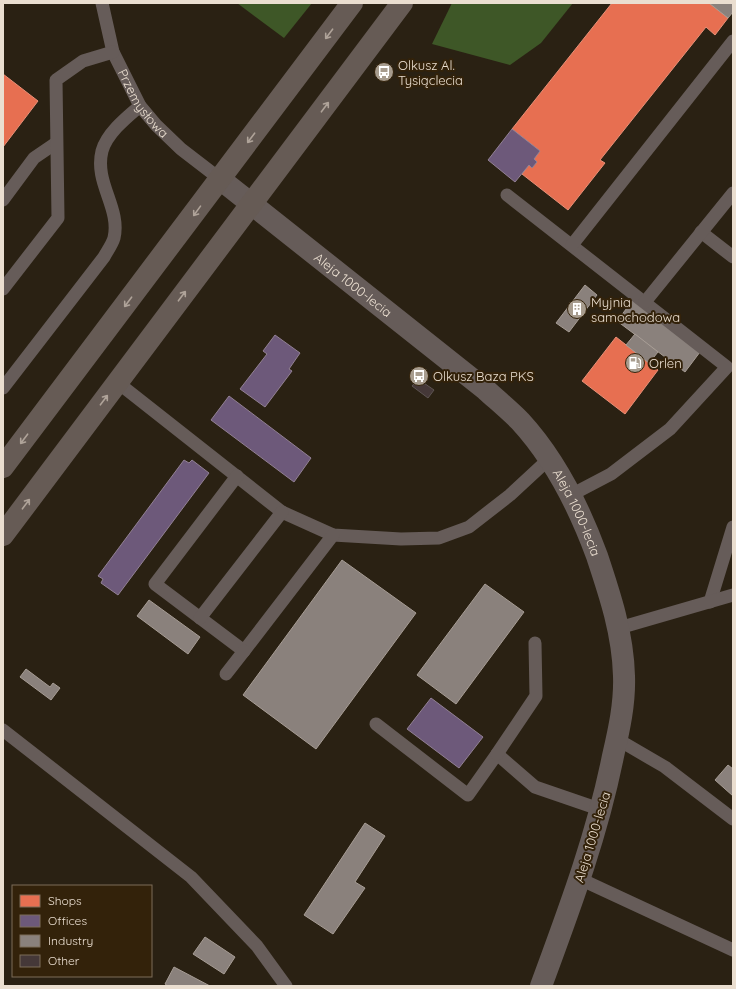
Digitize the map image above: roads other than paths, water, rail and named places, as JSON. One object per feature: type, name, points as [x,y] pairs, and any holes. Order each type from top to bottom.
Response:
[{"type":"main road","points":[[3,467],[352,3]]},
{"type":"main road","points":[[3,535],[402,3]]},
{"type":"street","name":"Aleja 1000-lecia","points":[[220,179],[486,390],[520,421],[550,458],[571,495],[589,535],[619,628],[624,676],[621,719],[602,810],[580,880],[541,986]]},
{"type":"lane","name":"Przemysłowa","points":[[102,3],[113,52],[140,106],[156,125],[181,149],[220,179]]},
{"type":"lane","points":[[572,245],[733,42]]},
{"type":"lane","points":[[3,289],[58,218],[56,80],[83,61],[113,52]]},
{"type":"lane","points":[[3,388],[104,257],[114,240],[115,230],[113,213],[100,171],[103,149],[118,125],[140,106]]},
{"type":"lane","points":[[3,200],[34,158],[56,143]]},
{"type":"lane","points":[[645,302],[733,192]]},
{"type":"lane","points":[[507,195],[645,302],[730,365],[670,429],[611,474],[571,495]]},
{"type":"lane","points":[[701,232],[733,257]]},
{"type":"lane","points":[[117,382],[282,512],[333,535],[401,539],[439,538],[469,527],[510,495],[550,458]]},
{"type":"lane","points":[[236,476],[155,584],[244,651]]},
{"type":"lane","points":[[200,618],[282,512]]},
{"type":"lane","points":[[710,602],[733,527]]},
{"type":"lane","points":[[226,674],[333,535]]},
{"type":"lane","points":[[619,628],[733,595]]},
{"type":"lane","points":[[376,724],[468,795],[536,696],[535,643]]},
{"type":"lane","points":[[3,730],[191,877],[257,946],[286,986]]},
{"type":"lane","points":[[617,739],[665,767],[733,819]]},
{"type":"lane","points":[[497,754],[535,787],[602,810]]},
{"type":"lane","points":[[580,880],[733,950]]},
{"type":"place","name":"Olkusz Al. Tysiąclecia","points":[[384,72]]},
{"type":"place","name":"Myjnia samochodowa","points":[[577,309]]},
{"type":"place","name":"Orlen","points":[[635,363]]},
{"type":"place","name":"Olkusz Baza PKS","points":[[419,376]]}]
